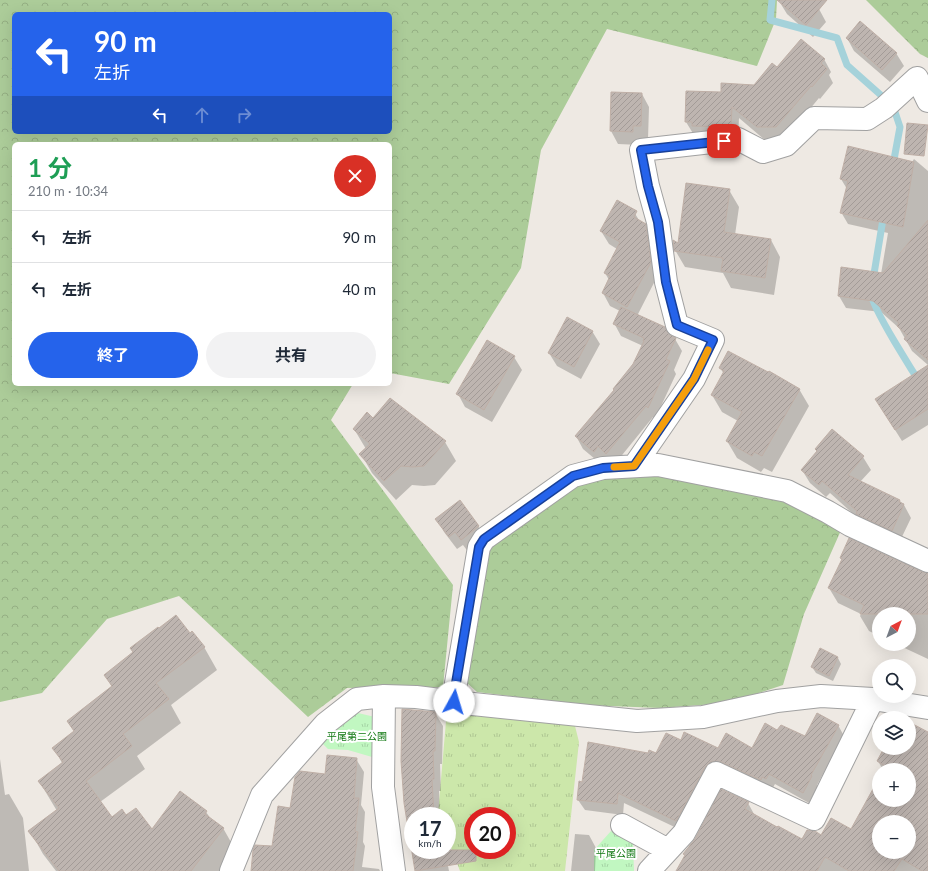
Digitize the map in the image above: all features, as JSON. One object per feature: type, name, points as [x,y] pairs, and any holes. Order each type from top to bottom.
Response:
[{"type":"street","points":[[634,466],[694,379],[713,340],[677,325],[666,282],[658,222],[648,186],[641,150],[738,139],[763,152],[786,145],[814,118],[867,119],[891,103],[917,78],[928,101]]},
{"type":"street","points":[[454,702],[479,547],[484,539],[573,476],[603,468],[658,465],[787,491],[850,524],[928,561]]},
{"type":"street","points":[[384,696],[383,787],[394,871]]},
{"type":"street","points":[[231,871],[262,795],[325,724],[357,699],[384,696],[416,697],[637,721],[703,717],[777,701],[822,696],[872,699]]},
{"type":"street","points":[[649,871],[684,833],[716,773],[814,819],[872,701]]},
{"type":"street","points":[[897,703],[928,708]]},
{"type":"street","points":[[622,825],[668,850]]},
{"type":"green space","points":[[0,0],[777,0],[776,19],[757,66],[607,29],[541,150],[521,268],[449,384],[392,373],[392,142],[12,142],[12,386],[352,386],[331,420],[453,585],[443,687],[347,688],[308,717],[179,596],[107,619],[42,693],[0,702]]},
{"type":"green space","points":[[866,0],[928,0],[928,58],[920,54]]},
{"type":"green space","points":[[647,471],[786,499],[842,528],[804,614],[783,685],[729,703],[660,708],[584,705],[477,692],[466,682],[487,552],[495,540],[577,483]]},
{"type":"green space","points":[[447,710],[575,726],[579,742],[565,871],[460,871],[455,859],[456,807],[439,807]]},
{"type":"green space","name":"平尾第二公園","points":[[358,713],[375,717],[372,757],[348,750],[328,749],[321,742]]},
{"type":"green space","name":"平尾公園","points":[[611,831],[633,842],[634,871],[594,871],[594,850]]},
{"type":"building","points":[[777,0],[827,0],[806,25]]},
{"type":"building","points":[[860,21],[897,53],[882,70],[846,38]]},
{"type":"building","points":[[801,39],[825,59],[821,63],[827,69],[776,127],[757,127],[732,107],[731,127],[692,126],[692,122],[685,122],[686,91],[721,92],[721,83],[754,85],[772,63],[777,67]]},
{"type":"building","points":[[611,92],[642,93],[641,126],[633,126],[633,132],[610,131]]},
{"type":"building","points":[[907,123],[928,125],[924,156],[904,154]]},
{"type":"building","points":[[848,146],[914,162],[903,227],[840,213],[848,181],[840,179]]},
{"type":"building","points":[[686,183],[730,189],[724,232],[771,239],[765,278],[721,271],[723,258],[674,251],[673,240],[678,243]]},
{"type":"building","points":[[617,200],[637,211],[634,217],[646,224],[651,262],[627,307],[602,293],[610,276],[604,273],[620,242],[600,231]]},
{"type":"building","points":[[928,220],[928,360],[904,339],[907,335],[897,326],[899,323],[873,301],[838,296],[841,267],[883,273]]},
{"type":"building","points":[[621,307],[665,327],[668,333],[676,338],[666,359],[670,361],[648,408],[646,406],[606,454],[598,446],[594,452],[575,436],[614,390],[613,389],[633,364],[644,341],[644,338],[613,324]]},
{"type":"building","points":[[567,317],[593,331],[574,367],[548,353]]},
{"type":"building","points":[[487,340],[515,356],[484,410],[456,394]]},
{"type":"building","points":[[728,351],[768,372],[769,371],[800,389],[762,456],[754,452],[752,456],[726,441],[742,412],[711,395],[724,371],[719,368]]},
{"type":"building","points":[[928,365],[928,409],[895,430],[875,399]]},
{"type":"building","points":[[390,398],[446,441],[424,466],[401,466],[384,481],[359,454],[370,444],[353,429],[367,412],[373,418]]},
{"type":"building","points":[[832,429],[864,456],[848,475],[900,500],[899,502],[904,504],[892,531],[856,514],[857,511],[822,481],[819,485],[801,470],[817,451],[815,449]]},
{"type":"building","points":[[460,500],[479,526],[461,540],[455,532],[449,537],[435,519]]},
{"type":"building","points":[[849,538],[928,573],[928,614],[916,614],[916,607],[872,607],[872,614],[860,614],[864,605],[828,588],[842,559],[840,558]]},
{"type":"building","points":[[176,615],[190,633],[192,631],[205,647],[156,683],[169,699],[123,734],[132,746],[86,781],[112,817],[122,809],[126,815],[136,808],[152,829],[180,791],[207,811],[205,814],[224,828],[191,871],[59,871],[28,831],[59,808],[38,781],[63,762],[52,748],[74,731],[67,721],[112,686],[104,675],[133,652],[130,648]]},
{"type":"building","points":[[820,648],[838,657],[829,676],[811,667]]},
{"type":"building","points":[[402,709],[436,712],[435,751],[433,751],[434,779],[432,779],[434,807],[405,807],[401,761]]},
{"type":"building","points":[[817,713],[839,725],[811,775],[812,776],[803,793],[769,774],[766,779],[762,777],[761,780],[716,761],[710,762],[705,767],[676,821],[618,793],[617,804],[577,800],[579,781],[582,782],[588,742],[648,753],[649,750],[656,753],[666,733],[681,740],[684,732],[718,748],[726,733],[752,748],[765,723],[777,730],[781,725],[805,736]]},
{"type":"building","points":[[916,726],[928,732],[928,871],[922,871],[902,859],[894,871],[849,871],[825,857],[817,871],[676,871],[685,855],[683,854],[695,839],[721,789],[749,802],[745,809],[802,839],[807,830],[815,831],[821,835],[831,818],[851,829],[872,791],[872,807],[916,807],[916,763],[880,763],[877,761],[880,755],[916,755]]},
{"type":"building","points":[[327,755],[357,758],[354,798],[359,798],[355,831],[358,832],[353,871],[251,871],[253,850],[255,845],[272,846],[278,806],[290,808],[295,777],[300,771],[325,774]]},
{"type":"building","points":[[456,850],[464,850],[464,859],[476,859],[476,861],[415,871],[413,859],[456,859]]},
{"type":"waterway","points":[[772,0],[770,20],[837,38],[847,65],[883,97],[895,112],[900,127],[893,165]]},
{"type":"waterway","points":[[873,280],[884,213]]},
{"type":"waterway","points":[[871,292],[872,299],[886,326],[928,395]]},
{"type":"slow traffic","points":[[614,467],[634,466],[694,379],[708,350]]},
{"type":"route","points":[[454,702],[479,547],[484,539],[573,476],[603,468],[634,466],[694,379],[713,340],[677,325],[666,282],[658,222],[648,186],[641,150],[724,141]]}]
